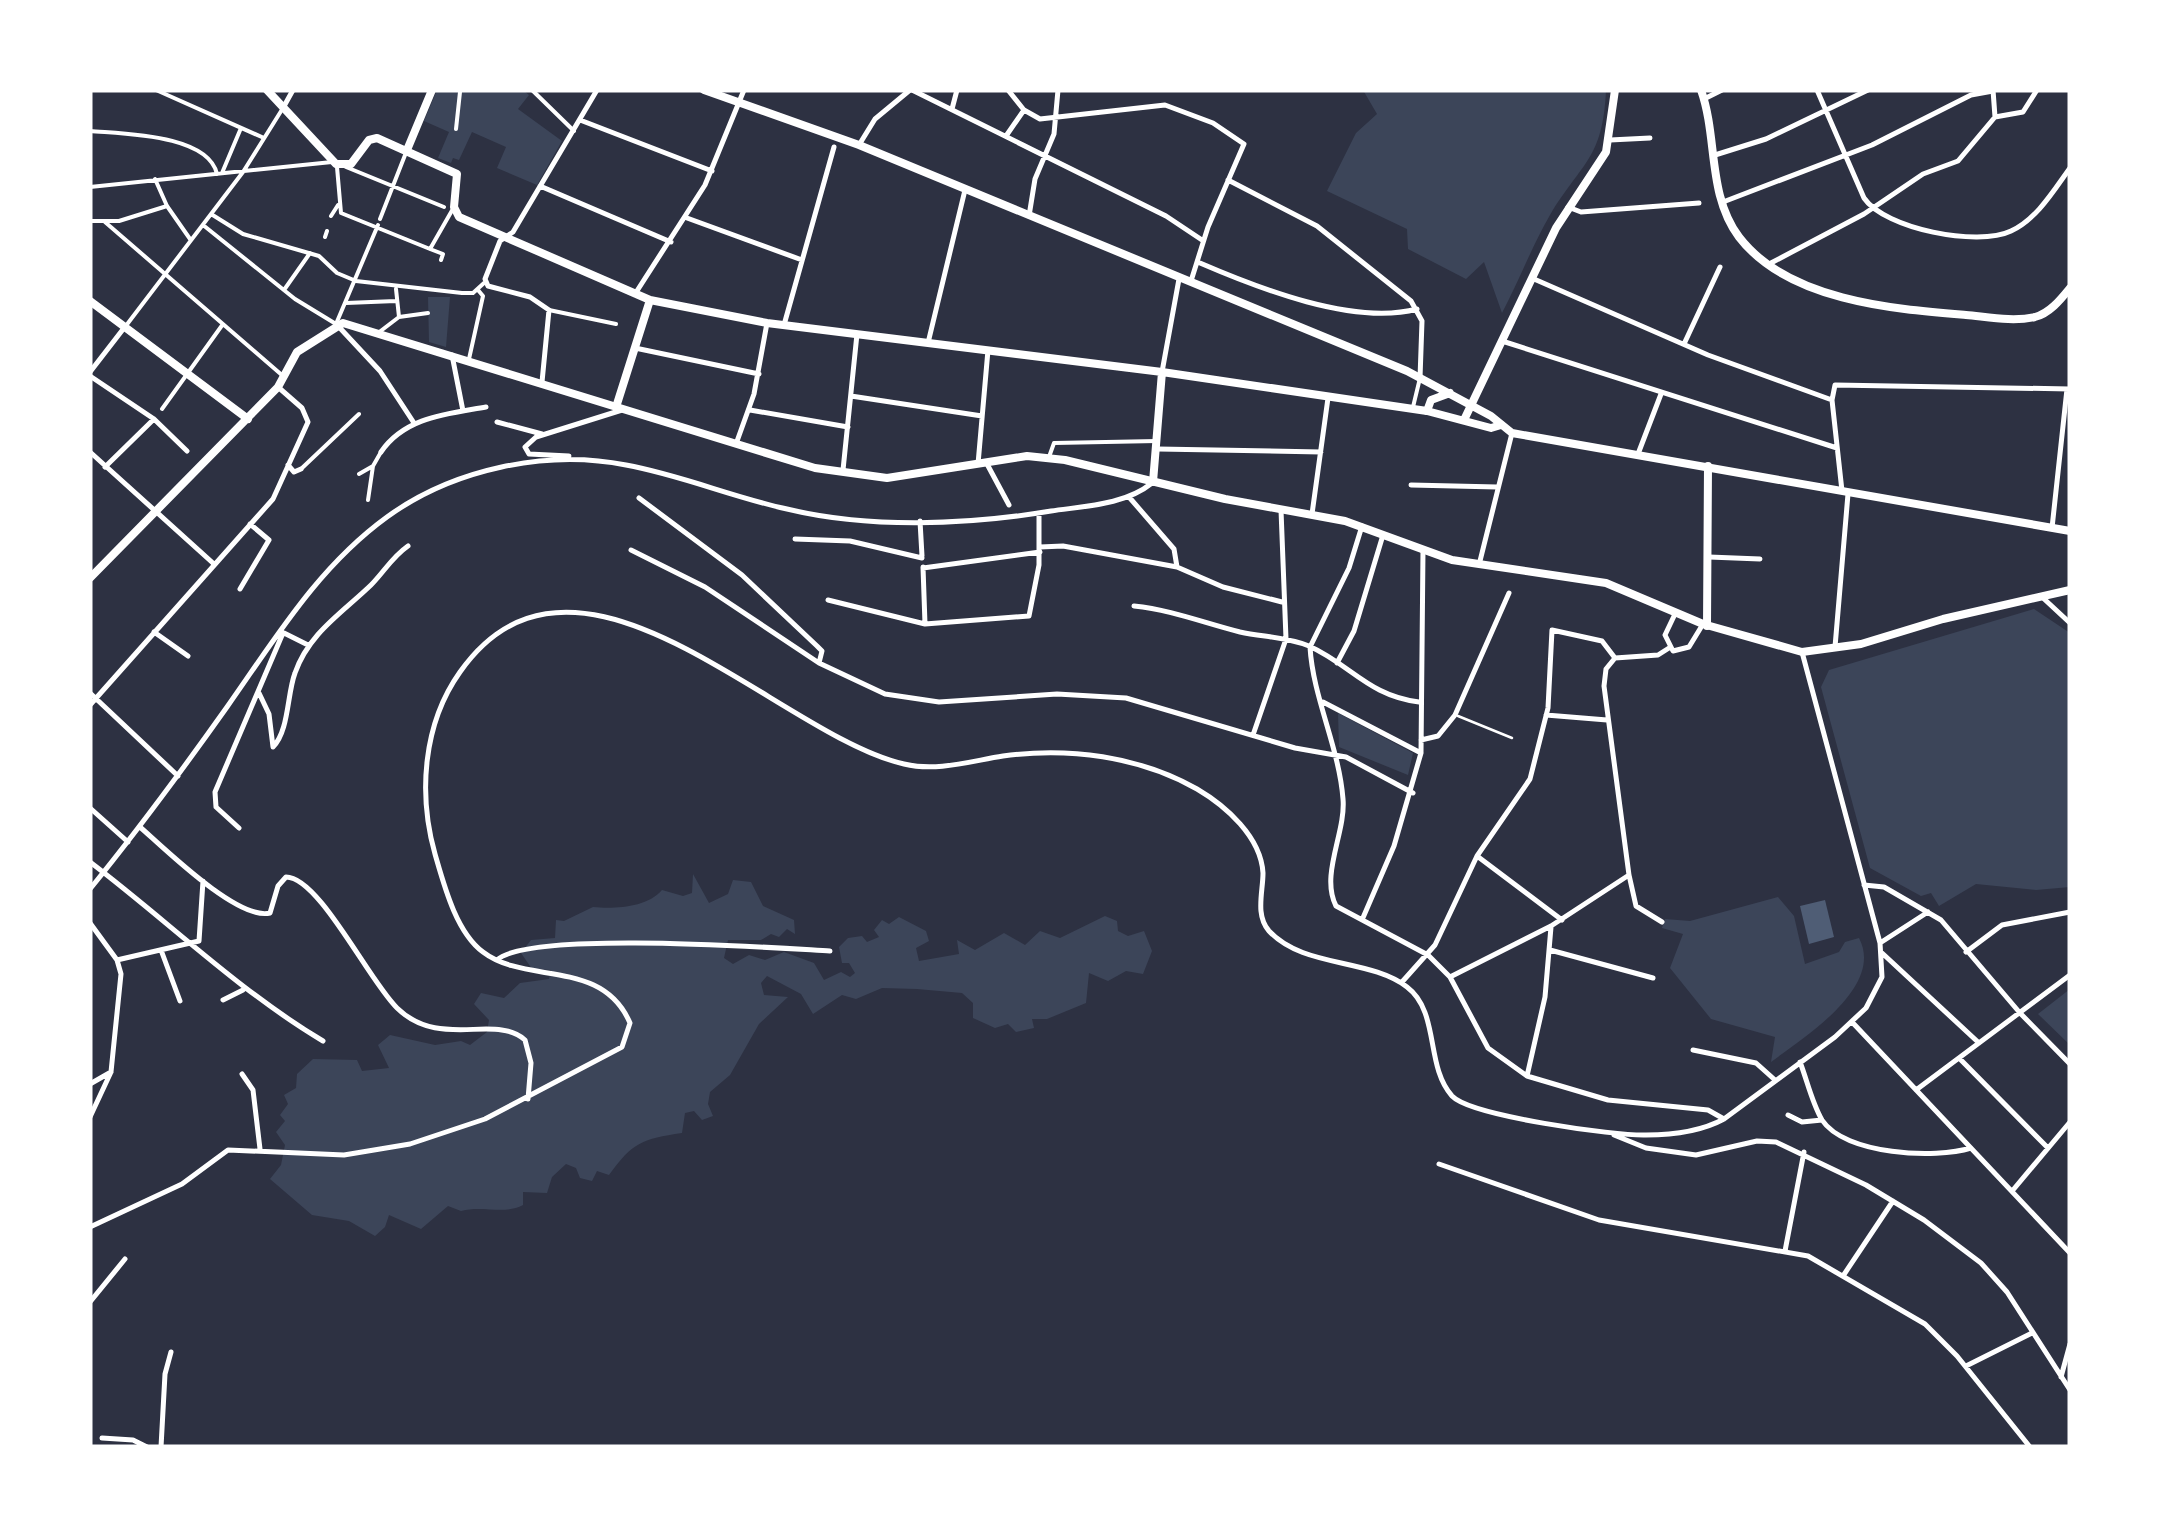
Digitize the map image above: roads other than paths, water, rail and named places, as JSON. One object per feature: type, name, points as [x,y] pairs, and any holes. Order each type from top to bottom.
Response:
[{"type":"main road","points":[[267,90],[338,164],[351,164],[372,138],[407,150],[457,174],[449,207],[465,221],[650,300],[767,323],[1162,372],[1427,411],[1491,428],[1501,425]]},
{"type":"main road","points":[[407,150],[432,90]]},
{"type":"main road","points":[[704,90],[859,144],[1420,378],[1471,404],[1512,433],[2070,532]]},
{"type":"main road","points":[[1464,420],[1568,208],[1600,164],[1610,140],[1616,90]]},
{"type":"main road","points":[[1702,94],[1712,124],[1713,156],[1723,202],[1738,236],[1771,263],[1807,284],[1867,305],[2034,317],[2048,311],[2070,288]]},
{"type":"main road","points":[[617,404],[650,300]]},
{"type":"main road","points":[[90,301],[248,419]]},
{"type":"main road","points":[[90,578],[278,387],[297,352],[336,324],[468,359],[736,444],[842,473],[888,478],[1049,457],[1362,526],[1423,550],[1480,564],[1606,583],[1705,625],[1802,652],[1835,650],[1943,619],[2070,590]]},
{"type":"main road","points":[[1153,482],[1162,372]]},
{"type":"main road","points":[[1427,411],[1430,402],[1450,394]]},
{"type":"main road","points":[[1705,625],[1708,466]]},
{"type":"street","points":[[156,90],[264,138]]},
{"type":"street","points":[[187,450],[154,419],[90,374],[243,172],[293,90]]},
{"type":"street","points":[[532,90],[574,131]]},
{"type":"street","points":[[211,214],[243,234],[319,256],[337,273],[356,280],[396,289],[462,294],[478,290],[504,237],[512,232],[598,90]]},
{"type":"street","points":[[635,294],[687,218],[712,171],[744,90]]},
{"type":"street","points":[[859,144],[875,119],[911,90],[1166,216],[1203,241]]},
{"type":"street","points":[[952,109],[957,90]]},
{"type":"street","points":[[1008,90],[1024,110],[1040,119],[1166,105],[1203,118],[1244,144],[1203,241],[1200,263],[1190,283]]},
{"type":"street","points":[[1029,216],[1036,179],[1047,158],[1058,90]]},
{"type":"street","points":[[1702,94],[1722,90]]},
{"type":"street","points":[[1817,90],[1844,157],[1872,209],[1890,219],[1935,230],[1999,236],[2034,214],[2070,168]]},
{"type":"street","points":[[1713,156],[1745,147],[1868,90]]},
{"type":"street","points":[[1723,202],[1844,157],[1983,91],[1994,90],[1995,116],[1958,161],[1923,174],[1872,209],[1771,263]]},
{"type":"street","points":[[1995,116],[2022,112],[2036,90]]},
{"type":"street","points":[[456,129],[460,92]]},
{"type":"street","points":[[1006,138],[1024,110]]},
{"type":"street","points":[[580,120],[712,171]]},
{"type":"street","points":[[220,174],[241,128]]},
{"type":"street","points":[[90,130],[172,141],[207,157],[220,174]]},
{"type":"street","points":[[1610,140],[1650,138]]},
{"type":"street","points":[[784,325],[834,146]]},
{"type":"street","points":[[336,324],[407,150]]},
{"type":"street","points":[[338,164],[340,212],[378,224],[443,254],[441,260]]},
{"type":"street","points":[[90,187],[338,164],[449,207],[430,249]]},
{"type":"street","points":[[155,178],[167,206],[191,240]]},
{"type":"street","points":[[1228,180],[1317,226],[1417,308],[1422,321],[1420,378],[1413,409]]},
{"type":"street","points":[[540,186],[670,242]]},
{"type":"street","points":[[928,343],[965,189]]},
{"type":"street","points":[[332,216],[338,204]]},
{"type":"street","points":[[1568,208],[1580,212],[1698,204]]},
{"type":"street","points":[[90,221],[119,221],[167,206]]},
{"type":"street","points":[[687,218],[802,260]]},
{"type":"street","points":[[114,232],[119,221]]},
{"type":"street","points":[[105,222],[283,376]]},
{"type":"street","points":[[202,225],[284,290],[336,324],[380,371],[414,423]]},
{"type":"street","points":[[319,256],[321,247]]},
{"type":"street","points":[[284,290],[310,253]]},
{"type":"street","points":[[1200,263],[1303,300],[1389,314],[1417,308]]},
{"type":"street","points":[[1684,344],[1720,267]]},
{"type":"street","points":[[1531,278],[1684,344],[1832,400]]},
{"type":"street","points":[[1162,372],[1179,279]]},
{"type":"street","points":[[484,282],[530,297],[549,310],[616,324]]},
{"type":"street","points":[[396,289],[400,317]]},
{"type":"street","points":[[468,359],[481,318],[483,296],[478,290]]},
{"type":"street","points":[[346,303],[396,301]]},
{"type":"street","points":[[542,382],[549,310]]},
{"type":"street","points":[[378,333],[400,317],[428,312]]},
{"type":"street","points":[[736,444],[750,410],[767,323]]},
{"type":"street","points":[[162,409],[222,324]]},
{"type":"street","points":[[842,473],[857,334]]},
{"type":"street","points":[[1501,340],[1837,448]]},
{"type":"street","points":[[634,348],[759,374]]},
{"type":"street","points":[[988,350],[982,464],[1010,505]]},
{"type":"street","points":[[451,354],[463,411]]},
{"type":"street","points":[[1835,650],[1845,491],[1832,400],[1835,385],[2069,389],[2052,528]]},
{"type":"street","points":[[90,705],[93,696],[273,499],[308,417],[278,387]]},
{"type":"street","points":[[1638,454],[1662,394]]},
{"type":"street","points":[[852,396],[982,416]]},
{"type":"street","points":[[1312,514],[1328,398]]},
{"type":"street","points":[[368,500],[373,466],[391,438],[414,423],[486,407]]},
{"type":"street","points":[[628,408],[546,434],[528,442],[526,451],[648,470],[788,510],[920,520],[1039,513],[1128,497],[1153,482]]},
{"type":"street","points":[[750,410],[848,426]]},
{"type":"street","points":[[288,464],[294,472],[301,469],[359,414]]},
{"type":"street","points":[[105,467],[154,419]]},
{"type":"street","points":[[497,422],[546,434]]},
{"type":"street","points":[[1480,564],[1512,433]]},
{"type":"street","points":[[1049,457],[1054,443],[1321,452]]},
{"type":"street","points":[[90,452],[214,564]]},
{"type":"street","points":[[90,889],[140,828],[320,580],[384,519],[412,502],[478,474],[577,459]]},
{"type":"street","points":[[358,474],[373,466]]},
{"type":"street","points":[[1411,484],[1499,487]]},
{"type":"street","points":[[1128,497],[1174,549],[1176,567]]},
{"type":"street","points":[[640,498],[742,575],[822,651],[819,664]]},
{"type":"street","points":[[1252,735],[1286,640],[1281,510]]},
{"type":"street","points":[[828,600],[925,624],[1028,616],[1035,603],[1039,513]]},
{"type":"street","points":[[920,520],[925,624]]},
{"type":"street","points":[[240,590],[269,540],[249,524]]},
{"type":"street","points":[[1362,526],[1349,568],[1310,647],[1344,800],[1331,896],[1340,910],[1428,955],[1450,976],[1488,1048],[1503,1063],[1527,1076],[1608,1100],[1708,1110],[1724,1118]]},
{"type":"street","points":[[1337,663],[1354,632],[1382,534]]},
{"type":"street","points":[[795,539],[850,542],[922,558]]},
{"type":"street","points":[[259,693],[269,714],[273,746],[295,671],[308,645],[338,610],[408,546]]},
{"type":"street","points":[[923,568],[1064,546],[1176,567],[1223,588],[1282,602]]},
{"type":"street","points":[[631,550],[705,587],[819,664],[860,686],[896,696],[950,702],[1108,695],[1336,755],[1413,794]]},
{"type":"street","points":[[1362,920],[1413,794],[1421,752],[1418,702],[1423,550]]},
{"type":"street","points":[[1709,557],[1760,558]]},
{"type":"street","points":[[1421,740],[1438,736],[1454,714],[1509,593]]},
{"type":"street","points":[[2042,597],[2070,624]]},
{"type":"street","points":[[1134,606],[1178,612],[1310,647],[1375,691],[1418,702]]},
{"type":"street","points":[[90,1226],[182,1184],[223,1152],[344,1155],[442,1136],[528,1099],[620,1049],[630,1026],[618,1004],[588,984],[497,960],[470,939],[434,849],[426,796],[434,721],[463,668],[492,637],[526,620],[564,614],[623,624],[680,644],[852,744],[899,763],[930,767],[1067,751],[1135,765],[1185,784],[1224,808],[1256,849],[1262,872],[1262,916],[1273,936],[1323,959],[1402,983],[1419,1001],[1439,1074],[1459,1102],[1612,1134],[1671,1134],[1706,1127],[1724,1118],[1852,1022],[1880,984],[1880,943],[1802,652]]},
{"type":"street","points":[[1669,648],[1665,635],[1675,614]]},
{"type":"street","points":[[1615,658],[1658,655],[1669,648],[1686,650],[1705,625]]},
{"type":"street","points":[[1402,983],[1428,955],[1478,856],[1526,787],[1546,716],[1552,630],[1602,641],[1615,658]]},
{"type":"street","points":[[154,632],[188,656]]},
{"type":"street","points":[[281,632],[308,645]]},
{"type":"street","points":[[239,828],[216,807],[216,792],[281,632]]},
{"type":"street","points":[[1615,658],[1605,674],[1607,720],[1629,875],[1639,911],[1662,922]]},
{"type":"street","points":[[93,696],[180,773]]},
{"type":"street","points":[[1323,702],[1421,752]]},
{"type":"street","points":[[1546,716],[1607,720]]},
{"type":"street","points":[[90,808],[128,842]]},
{"type":"street","points":[[140,828],[202,880],[264,915],[272,909],[281,880],[302,880],[376,984],[412,1022],[437,1030],[512,1032],[525,1040],[531,1063],[528,1099]]},
{"type":"street","points":[[1478,856],[1562,920]]},
{"type":"street","points":[[90,862],[194,944],[244,990],[268,1001],[323,1041]]},
{"type":"street","points":[[1450,976],[1562,920],[1629,875]]},
{"type":"street","points":[[117,960],[194,944],[203,931],[202,880]]},
{"type":"street","points":[[1864,886],[1884,887],[1941,920],[2020,1013],[2070,1064]]},
{"type":"street","points":[[1880,943],[1928,912]]},
{"type":"street","points":[[1966,952],[2002,925],[2070,912]]},
{"type":"street","points":[[90,923],[117,960],[121,974],[111,1072],[90,1117]]},
{"type":"street","points":[[1527,1076],[1545,996],[1551,926]]},
{"type":"street","points":[[497,960],[519,948],[552,946],[742,944],[830,950]]},
{"type":"street","points":[[161,950],[180,1002]]},
{"type":"street","points":[[1549,950],[1653,978]]},
{"type":"street","points":[[1882,952],[1978,1043]]},
{"type":"street","points":[[1916,1090],[2070,975]]},
{"type":"street","points":[[223,1000],[244,990]]},
{"type":"street","points":[[1852,1022],[2070,1254]]},
{"type":"street","points":[[1694,1050],[1756,1063],[1775,1080]]},
{"type":"street","points":[[1959,1058],[2048,1148]]},
{"type":"street","points":[[1800,1062],[1822,1120],[1840,1135],[1895,1152],[1948,1153],[1971,1148]]},
{"type":"street","points":[[90,1084],[111,1072]]},
{"type":"street","points":[[242,1074],[253,1090],[260,1150]]},
{"type":"street","points":[[1788,1115],[1802,1122],[1822,1120]]},
{"type":"street","points":[[2013,1190],[2070,1122]]},
{"type":"street","points":[[1612,1134],[1625,1142],[1683,1154],[1768,1141],[1804,1152],[1893,1201],[1981,1263],[2007,1292],[2070,1390]]},
{"type":"street","points":[[1784,1251],[1804,1152]]},
{"type":"street","points":[[1439,1164],[1599,1220],[1808,1256],[1925,1324],[1966,1366],[2030,1447]]},
{"type":"street","points":[[1843,1276],[1893,1201]]},
{"type":"street","points":[[2062,1244],[2070,1237]]},
{"type":"street","points":[[90,1302],[124,1259]]},
{"type":"street","points":[[1966,1366],[2032,1334]]},
{"type":"street","points":[[2061,1377],[2070,1344]]},
{"type":"street","points":[[161,1447],[165,1374],[171,1352]]},
{"type":"street","points":[[102,1438],[134,1440],[147,1447]]},
{"type":"lane","points":[[1454,714],[1512,738]]}]
